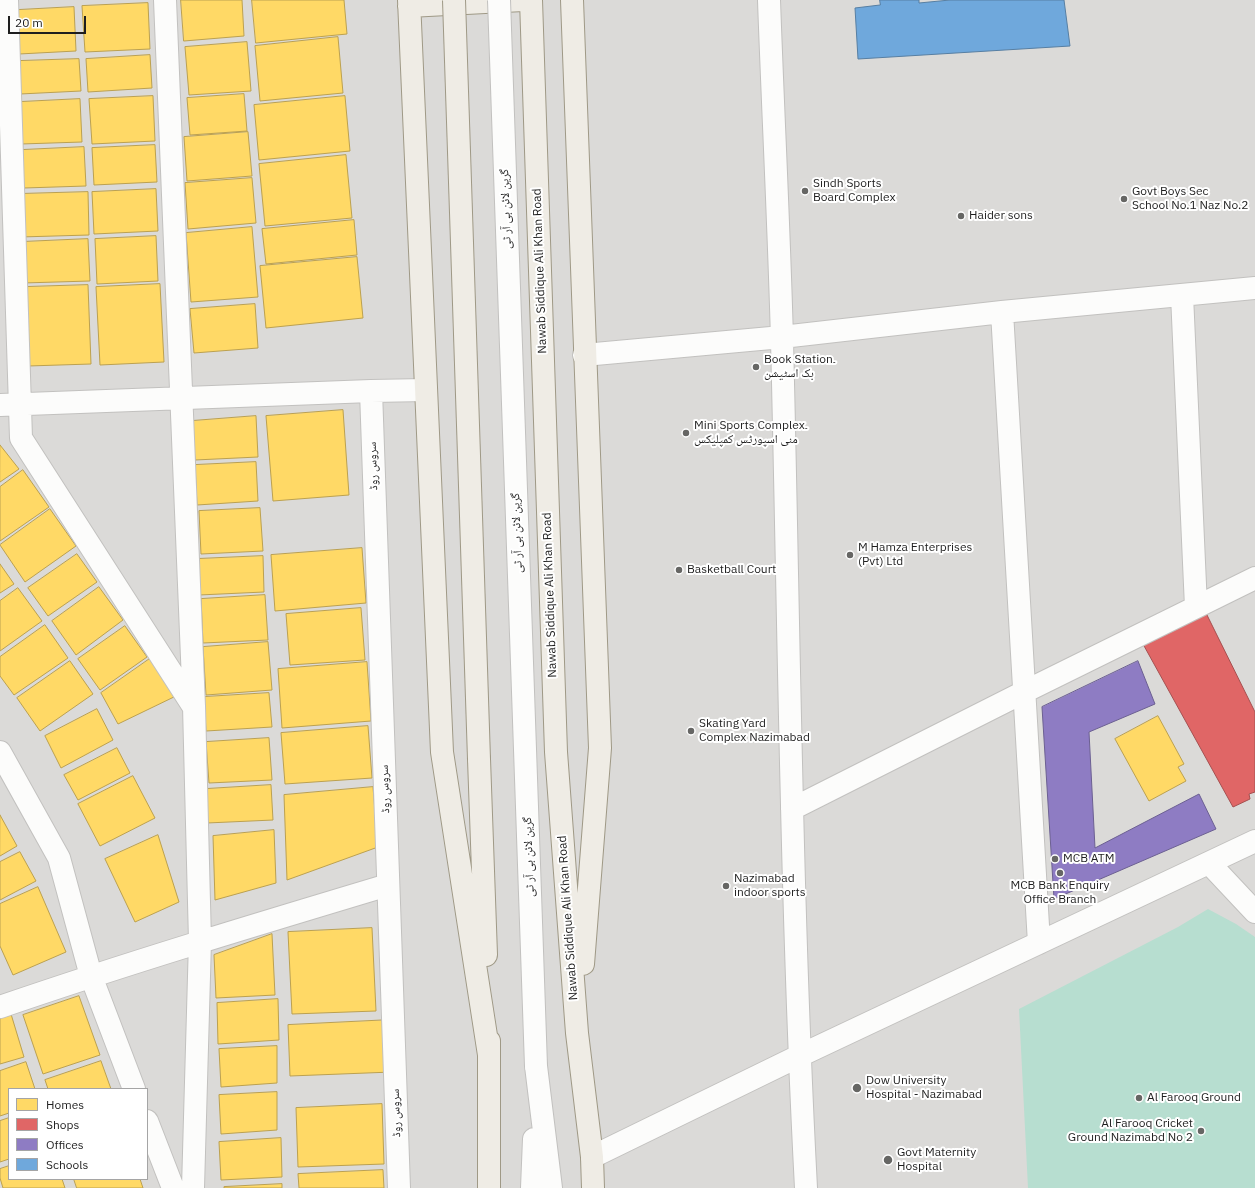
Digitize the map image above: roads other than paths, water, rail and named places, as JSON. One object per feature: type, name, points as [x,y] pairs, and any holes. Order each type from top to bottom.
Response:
[{"type":"main road","points":[[454,0],[489,1055],[489,1188]]},
{"type":"main road","points":[[489,1055],[442,752],[409,3],[523,0]]},
{"type":"main road","name":"Nawab Siddique Ali Khan Road","points":[[531,0],[556,752],[577,1033],[592,1157],[594,1188]]},
{"type":"main road","points":[[572,0],[584,355],[600,748],[577,1033]]},
{"type":"street","points":[[7,0],[10,404],[21,438],[194,706]]},
{"type":"street","points":[[165,0],[194,706],[200,941],[193,1188]]},
{"type":"street","name":"گرین لائن بی آر ٹی","points":[[499,0],[536,1066],[532,1188]]},
{"type":"street","points":[[769,0],[782,337],[799,1056],[806,1188]]},
{"type":"street","points":[[584,355],[782,337],[1002,312],[1255,288]]},
{"type":"street","points":[[1182,295],[1196,607]]},
{"type":"street","points":[[1002,312],[1039,943]]},
{"type":"street","points":[[10,404],[182,397],[426,390]]},
{"type":"street","name":"سروس روڈ","points":[[370,391],[398,1188]]},
{"type":"street","points":[[792,809],[1255,578]]},
{"type":"street","points":[[0,752],[59,858],[91,976],[134,1088]]},
{"type":"street","points":[[592,1157],[799,1056],[1255,841]]},
{"type":"street","points":[[1210,863],[1255,912]]},
{"type":"street","points":[[0,1007],[200,941],[388,885]]},
{"type":"street","name":"گرین لائن بی آر ٹی","points":[[536,1066],[551,1188]]},
{"type":"street","points":[[148,1124],[173,1188]]},
{"type":"place","name":"Sindh Sports Board Complex","points":[[805,191]]},
{"type":"place","name":"Govt Boys Sec School No.1 Naz No.2","points":[[1124,199]]},
{"type":"place","name":"Haider sons","points":[[961,216]]},
{"type":"place","name":"Book Station۔ بک اسٹیشن","points":[[756,367]]},
{"type":"place","name":"Mini Sports Complex۔ منی اسپورٹس کمپلیکس","points":[[686,433]]},
{"type":"place","name":"M Hamza Enterprises (Pvt) Ltd","points":[[850,555]]},
{"type":"place","name":"Basketball Court","points":[[679,570]]},
{"type":"place","name":"Skating Yard Complex Nazimabad","points":[[691,731]]},
{"type":"place","name":"MCB ATM","points":[[1055,859]]},
{"type":"place","name":"MCB Bank Enquiry Office Branch","points":[[1060,873]]},
{"type":"place","name":"Nazimabad indoor sports","points":[[726,886]]},
{"type":"place","name":"Dow University Hospital - Nazimabad","points":[[857,1088]]},
{"type":"place","name":"Al Farooq Ground","points":[[1139,1098]]},
{"type":"place","name":"Al Farooq Cricket Ground Nazimabd No 2","points":[[1201,1131]]},
{"type":"place","name":"Govt Maternity Hospital","points":[[888,1160]]}]
